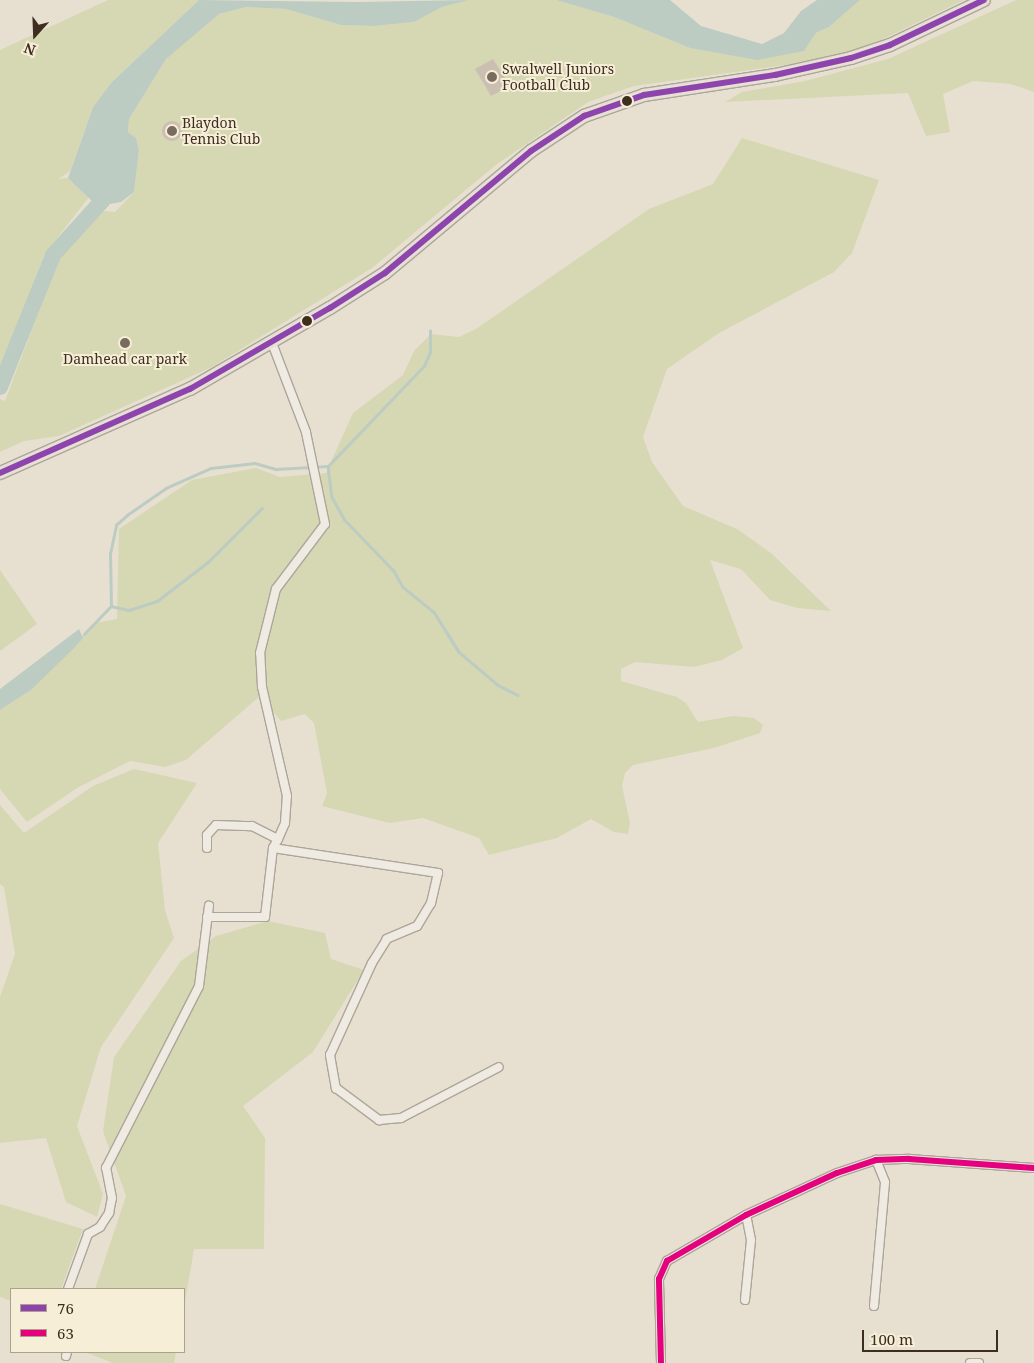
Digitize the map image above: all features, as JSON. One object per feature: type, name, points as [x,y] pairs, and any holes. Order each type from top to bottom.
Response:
[{"type":"main road","points":[[0,473],[190,389],[272,343],[385,273],[531,151],[584,116],[644,95],[775,75],[851,58],[890,45],[984,0]]},
{"type":"street","points":[[207,917],[265,917],[273,848],[285,823],[287,796],[262,687],[260,653],[276,589],[325,524],[311,453],[287,376],[272,343]]},
{"type":"street","points":[[207,848],[207,835],[216,825],[252,826],[278,838]]},
{"type":"street","points":[[273,848],[438,873],[431,903],[417,926],[387,939],[372,963],[330,1054],[336,1088],[379,1120],[401,1118],[499,1067]]},
{"type":"street","points":[[68,1288],[88,1234],[100,1227],[109,1213],[112,1198],[106,1168],[199,986],[209,906]]},
{"type":"street","points":[[661,1363],[659,1279],[667,1261],[746,1215],[837,1173],[876,1160],[909,1159],[1034,1168]]},
{"type":"street","points":[[874,1306],[885,1182],[876,1160]]},
{"type":"street","points":[[745,1300],[751,1240],[746,1215]]},
{"type":"street","points":[[970,1363],[979,1363]]},
{"type":"green space","points":[[108,0],[199,0],[112,82],[93,107],[70,171],[58,179],[68,178],[89,197],[44,255],[0,370],[0,50]]},
{"type":"green space","points":[[469,0],[556,0],[614,17],[690,48],[730,55],[804,51],[816,33],[829,27],[860,0],[964,0],[877,42],[821,60],[634,86],[588,102],[497,164],[372,268],[212,367],[59,436],[24,441],[0,452],[0,399],[5,401],[58,260],[93,210],[115,212],[134,192],[139,150],[136,138],[128,132],[129,119],[166,59],[179,45],[219,14],[246,7],[286,9],[341,25],[374,26],[414,22],[442,7]]},
{"type":"green space","points":[[1016,0],[1034,0],[1034,92],[1011,84],[973,81],[943,94],[950,132],[926,136],[908,93],[725,102],[742,92],[805,81],[888,59]]},
{"type":"green space","points":[[742,138],[879,180],[852,253],[834,272],[719,333],[667,369],[643,437],[652,462],[683,506],[737,529],[771,553],[831,611],[797,608],[770,600],[741,569],[710,560],[743,648],[722,660],[694,667],[635,662],[621,669],[621,681],[677,697],[686,703],[698,722],[733,716],[754,718],[763,725],[760,733],[714,748],[633,765],[625,773],[622,786],[630,823],[628,834],[614,832],[591,819],[557,838],[489,855],[479,838],[423,818],[390,823],[322,806],[327,793],[314,723],[305,714],[281,721],[260,696],[186,760],[165,767],[130,761],[77,788],[27,822],[0,789],[0,710],[31,690],[94,623],[117,619],[119,529],[192,480],[256,468],[280,477],[326,473],[353,413],[403,375],[414,351],[431,334],[459,337],[476,329],[649,209],[713,184]]},
{"type":"green space","points":[[0,570],[37,624],[0,651]]},
{"type":"green space","points":[[134,769],[197,783],[158,843],[165,910],[174,938],[101,1047],[77,1126],[103,1194],[97,1217],[66,1202],[46,1138],[0,1143],[0,997],[15,954],[4,887],[0,884],[0,805],[24,833],[93,786]]},
{"type":"green space","points":[[268,921],[325,933],[331,959],[364,970],[313,1052],[243,1106],[265,1138],[264,1249],[194,1249],[185,1302],[185,1288],[95,1288],[126,1196],[103,1131],[114,1057],[181,961],[216,936]]},
{"type":"green space","points":[[0,1204],[83,1229],[61,1288],[10,1288],[10,1301],[0,1297]]},
{"type":"green space","points":[[88,1353],[176,1353],[174,1363],[113,1363]]},
{"type":"shaded area","points":[[199,0],[357,2],[469,0],[442,7],[414,22],[374,26],[341,25],[286,9],[246,7],[219,14],[166,59],[129,119],[128,132],[136,138],[139,150],[134,192],[121,202],[93,207],[92,201],[68,178],[93,107],[112,82]]},
{"type":"shaded area","points":[[556,0],[670,0],[701,26],[762,44],[784,33],[801,11],[817,0],[860,0],[829,27],[816,33],[804,51],[757,60],[690,48],[614,17]]},
{"type":"shaded area","points":[[79,629],[83,638],[74,648],[31,690],[0,710],[0,689]]},
{"type":"building","name":"Swalwell Juniors Football Club","points":[[493,59],[510,86],[491,96],[475,69]]},
{"type":"building","name":"Blaydon Tennis Club","points":[[172,121],[179,124],[182,131],[179,138],[172,141],[165,138],[162,131],[165,124]]},
{"type":"waterway","points":[[0,387],[53,255],[102,201],[105,188]]},
{"type":"waterway","points":[[84,634],[111,606],[110,554],[116,525],[127,515],[166,488],[211,468],[255,463],[276,469],[328,466],[424,366],[430,352],[430,331]]},
{"type":"waterway","points":[[328,466],[332,497],[345,520],[394,571],[403,587],[434,612],[459,652],[498,685],[518,695]]},
{"type":"waterway","points":[[111,606],[129,610],[157,601],[208,562],[262,508]]},
{"type":"transit line","name":"76","points":[[0,473],[190,389],[330,308],[385,273],[531,151],[584,116],[644,95],[775,75],[851,58],[890,45],[984,0]]},
{"type":"transit line","name":"63","points":[[661,1363],[659,1279],[667,1261],[746,1215],[837,1173],[876,1160],[909,1159],[1034,1168]]},
{"type":"place","name":"Swalwell Juniors Football Club","points":[[492,77]]},
{"type":"place","name":"Blaydon Tennis Club","points":[[172,131]]},
{"type":"place","name":"Damhead car park","points":[[125,343]]}]
